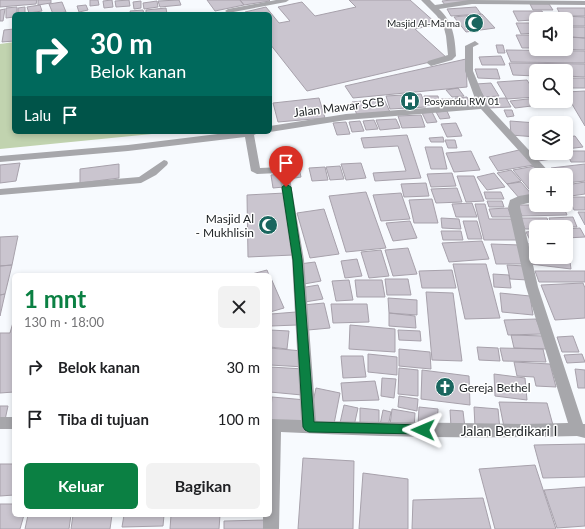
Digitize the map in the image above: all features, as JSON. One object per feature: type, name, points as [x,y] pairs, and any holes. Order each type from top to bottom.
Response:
[{"type":"street","points":[[425,0],[444,17],[450,34],[452,56],[431,63]]},
{"type":"street","points":[[434,7],[472,2],[519,1],[585,3]]},
{"type":"street","points":[[475,44],[469,46],[469,71],[483,106],[541,168]]},
{"type":"street","name":"Jalan Mawar SCB","points":[[272,130],[346,117],[483,106]]},
{"type":"street","points":[[0,159],[90,152],[236,134]]},
{"type":"street","points":[[252,134],[255,169],[257,171],[281,170],[284,172],[298,260],[309,427]]},
{"type":"street","points":[[529,198],[519,200],[514,203],[514,207],[532,287],[581,430]]},
{"type":"street","points":[[0,423],[12,423]]},
{"type":"street","name":"Jalan Berdikari I","points":[[272,425],[523,432],[581,430]]},
{"type":"street","name":"Jalan Berdikari I","points":[[271,517],[271,529]]},
{"type":"lane","points":[[228,11],[286,0]]},
{"type":"lane","points":[[0,192],[141,180],[153,173],[164,163]]},
{"type":"green space","points":[[12,42],[12,134],[152,134],[0,149],[0,44]]},
{"type":"building","points":[[0,0],[37,0],[36,4],[0,7]]},
{"type":"building","points":[[38,0],[51,0],[51,3],[38,5]]},
{"type":"building","points":[[90,0],[98,0],[99,5],[90,6]]},
{"type":"building","points":[[112,0],[113,7],[104,8],[103,1]]},
{"type":"building","points":[[129,0],[130,6],[116,7],[115,1]]},
{"type":"building","points":[[179,0],[181,5],[160,7],[158,1]]},
{"type":"building","points":[[207,0],[240,0],[244,5],[215,11]]},
{"type":"building","points":[[240,0],[269,0],[270,1],[244,5]]},
{"type":"building","points":[[349,0],[410,0],[437,24],[415,29],[447,58],[307,91],[272,47],[272,14],[279,23],[290,21],[278,7],[302,2],[315,16],[356,7]]},
{"type":"building","points":[[141,1],[141,8],[134,9],[133,2]]},
{"type":"building","points":[[157,1],[158,7],[144,9],[143,3]]},
{"type":"building","points":[[442,1],[475,1],[445,5]]},
{"type":"building","points":[[62,2],[66,12],[52,12],[49,4]]},
{"type":"building","points":[[530,4],[549,4],[553,10],[533,10]]},
{"type":"building","points":[[40,5],[42,11],[29,12],[27,7]]},
{"type":"building","points":[[86,5],[88,10],[79,12],[77,6]]},
{"type":"building","points":[[17,7],[17,12],[12,12],[12,17],[6,18],[6,8]]},
{"type":"building","points":[[25,7],[25,12],[18,12],[18,8]]},
{"type":"building","points":[[266,7],[270,12],[245,12]]},
{"type":"building","points":[[476,7],[481,14],[451,16],[447,9]]},
{"type":"building","points":[[166,8],[167,12],[146,12],[146,10]]},
{"type":"building","points":[[557,8],[585,8],[585,16],[573,16],[573,12],[559,12]]},
{"type":"building","points":[[5,9],[3,21],[0,21],[0,10]]},
{"type":"building","points":[[143,10],[144,12],[130,12]]},
{"type":"building","points":[[513,11],[542,12],[529,12],[529,20],[518,21]]},
{"type":"building","name":"Masjid Al-Ma'ma","points":[[482,14],[495,28],[466,32],[454,17]]},
{"type":"building","points":[[573,16],[585,17],[585,26],[573,26]]},
{"type":"building","points":[[516,23],[529,23],[529,33],[521,34]]},
{"type":"building","points":[[573,27],[585,27],[585,38],[573,37]]},
{"type":"building","points":[[12,29],[12,41],[2,42],[4,30]]},
{"type":"building","points":[[516,35],[529,35],[529,48],[522,48]]},
{"type":"building","points":[[573,37],[585,38],[585,50],[573,50]]},
{"type":"building","points":[[496,45],[503,45],[505,53],[498,53]]},
{"type":"building","points":[[506,50],[529,50],[529,56],[573,56],[573,51],[585,51],[585,63],[511,62]]},
{"type":"building","points":[[501,56],[505,65],[482,65],[479,57]]},
{"type":"building","points":[[466,59],[467,87],[353,98],[345,86]]},
{"type":"building","points":[[509,63],[585,64],[585,77],[573,76],[573,64],[529,64],[529,76],[513,75]]},
{"type":"building","points":[[475,69],[497,69],[500,79],[478,78]]},
{"type":"building","points":[[573,78],[585,78],[585,88],[573,88]]},
{"type":"building","points":[[527,80],[529,83],[529,97],[507,99],[497,82]]},
{"type":"building","points":[[491,83],[499,96],[484,97],[476,84]]},
{"type":"building","points":[[458,88],[464,96],[452,97],[446,90]]},
{"type":"building","points":[[585,91],[585,126],[573,106],[573,92]]},
{"type":"building","points":[[421,94],[426,107],[390,109],[386,96]]},
{"type":"building","points":[[424,96],[438,96],[440,106],[427,105]]},
{"type":"building","points":[[467,97],[471,106],[459,106],[455,98]]},
{"type":"building","points":[[319,98],[325,118],[278,122],[273,103]]},
{"type":"building","points":[[506,98],[511,107],[487,108],[483,99]]},
{"type":"building","points":[[384,99],[390,112],[357,115],[352,102]]},
{"type":"building","points":[[441,99],[453,99],[456,106],[444,106]]},
{"type":"building","points":[[529,99],[529,106],[515,108],[510,101]]},
{"type":"building","points":[[504,110],[512,110],[514,116],[507,117]]},
{"type":"building","points":[[447,111],[450,118],[440,119],[436,112]]},
{"type":"building","points":[[432,112],[437,122],[427,123],[422,113]]},
{"type":"building","points":[[421,115],[425,127],[402,128],[398,116]]},
{"type":"building","points":[[396,119],[400,128],[380,130],[376,120]]},
{"type":"building","points":[[374,120],[378,129],[366,130],[363,121]]},
{"type":"building","points":[[360,121],[364,131],[352,132],[349,122]]},
{"type":"building","points":[[510,121],[529,122],[529,136],[511,135]]},
{"type":"building","points":[[346,122],[350,134],[337,135],[333,123]]},
{"type":"building","points":[[456,123],[462,136],[447,137],[441,124]]},
{"type":"building","points":[[407,135],[421,178],[375,181],[373,173],[406,171],[398,146],[364,148],[361,138]]},
{"type":"building","points":[[573,136],[575,136],[583,147],[573,148]]},
{"type":"building","points":[[443,137],[444,142],[431,142],[429,138]]},
{"type":"building","points":[[445,140],[455,140],[457,148],[448,148]]},
{"type":"building","points":[[425,147],[442,147],[447,169],[431,169]]},
{"type":"building","points":[[519,150],[534,165],[498,171],[489,157]]},
{"type":"building","points":[[471,151],[480,170],[454,172],[446,153]]},
{"type":"building","points":[[573,151],[585,151],[585,162],[571,162],[570,160],[573,160]]},
{"type":"building","points":[[297,156],[299,166],[281,167],[279,158]]},
{"type":"building","points":[[20,163],[16,181],[0,183],[0,165]]},
{"type":"building","points":[[361,163],[366,178],[346,180],[341,164]]},
{"type":"building","points":[[119,164],[119,178],[80,183],[80,169]]},
{"type":"building","points":[[585,164],[585,181],[573,182],[573,168],[551,168]]},
{"type":"building","points":[[340,166],[344,179],[330,180],[326,167]]},
{"type":"building","points":[[535,166],[537,168],[529,168],[529,189],[513,170]]},
{"type":"building","points":[[325,167],[328,180],[312,181],[309,168]]},
{"type":"building","points":[[299,168],[301,177],[289,179],[287,170]]},
{"type":"building","points":[[511,170],[521,181],[507,184],[497,173]]},
{"type":"building","points":[[452,173],[456,186],[431,187],[427,174]]},
{"type":"building","points":[[494,173],[505,187],[487,190],[477,177]]},
{"type":"building","points":[[281,174],[284,187],[273,188],[271,175]]},
{"type":"building","points":[[457,176],[474,176],[484,201],[466,202]]},
{"type":"building","points":[[521,182],[529,191],[529,197],[520,199],[507,184]]},
{"type":"building","points":[[585,182],[585,194],[573,196],[573,184]]},
{"type":"building","points":[[426,183],[429,196],[404,197],[401,184]]},
{"type":"building","points":[[457,188],[462,202],[436,203],[431,189]]},
{"type":"building","points":[[366,192],[386,248],[346,252],[329,196]]},
{"type":"building","points":[[484,192],[501,192],[504,199],[486,199]]},
{"type":"building","name":"Masjid Al - Mukhlisin","points":[[285,193],[293,255],[248,257],[247,195]]},
{"type":"building","points":[[401,193],[410,219],[381,221],[373,195]]},
{"type":"building","points":[[573,197],[585,197],[585,210],[574,210]]},
{"type":"building","points":[[432,199],[438,223],[414,223],[409,200]]},
{"type":"building","points":[[487,201],[502,201],[504,207],[489,207]]},
{"type":"building","points":[[472,203],[477,217],[456,217],[452,204]]},
{"type":"building","points":[[475,204],[485,204],[489,219],[512,219],[519,240],[484,240]]},
{"type":"building","points":[[517,205],[529,205],[529,212],[566,212],[567,215],[522,216]]},
{"type":"building","points":[[508,208],[511,217],[492,217],[489,209]]},
{"type":"building","points":[[324,209],[339,254],[310,258],[297,213]]},
{"type":"building","points":[[578,212],[585,212],[585,225]]},
{"type":"building","points":[[573,217],[577,227],[573,227],[573,220],[550,220],[549,218]]},
{"type":"building","points":[[441,218],[459,219],[461,229],[442,228]]},
{"type":"building","points":[[521,218],[547,218],[548,220],[529,220],[529,229],[525,229]]},
{"type":"building","points":[[410,221],[417,238],[393,241],[386,223]]},
{"type":"building","points":[[463,221],[477,221],[482,239],[468,239]]},
{"type":"building","points":[[573,228],[580,228],[585,237],[573,238]]},
{"type":"building","points":[[441,231],[461,231],[463,240],[443,240]]},
{"type":"building","points":[[18,236],[12,265],[0,266],[0,237]]},
{"type":"building","points":[[482,241],[489,259],[449,262],[442,243]]},
{"type":"building","points":[[491,244],[520,245],[525,264],[496,264]]},
{"type":"building","points":[[408,248],[417,274],[393,276],[385,250]]},
{"type":"building","points":[[381,250],[389,276],[369,278],[361,252]]},
{"type":"building","points":[[357,259],[362,276],[345,278],[341,261]]},
{"type":"building","points":[[315,262],[321,281],[304,284],[299,264]]},
{"type":"building","points":[[453,264],[486,264],[500,318],[465,319]]},
{"type":"building","points":[[530,264],[570,264],[571,269]]},
{"type":"building","points":[[12,265],[5,294],[0,295],[0,266]]},
{"type":"building","points":[[507,265],[525,266],[528,280],[510,279]]},
{"type":"building","points":[[267,270],[268,273],[256,273]]},
{"type":"building","points":[[452,270],[456,288],[422,288],[419,271]]},
{"type":"building","points":[[535,271],[585,271],[585,282],[539,282]]},
{"type":"building","points":[[493,274],[509,275],[511,288],[494,287]]},
{"type":"building","points":[[385,279],[408,279],[411,295],[387,295]]},
{"type":"building","points":[[349,280],[353,300],[336,301],[332,281]]},
{"type":"building","points":[[355,280],[382,280],[385,297],[357,297]]},
{"type":"building","points":[[272,281],[284,308],[272,311]]},
{"type":"building","points":[[583,283],[585,288],[585,318],[555,320],[541,285]]},
{"type":"building","points":[[318,285],[323,299],[305,302],[300,288]]},
{"type":"building","points":[[426,292],[453,293],[462,361],[432,360]]},
{"type":"building","points":[[500,293],[530,296],[533,315],[502,312]]},
{"type":"building","points":[[5,294],[0,316],[0,295]]},
{"type":"building","points":[[388,298],[417,300],[417,315],[389,313]]},
{"type":"building","points":[[324,303],[330,328],[308,330],[303,305]]},
{"type":"building","points":[[331,304],[367,304],[369,322],[333,323]]},
{"type":"building","points":[[296,312],[297,325],[272,326],[272,314]]},
{"type":"building","points":[[389,313],[415,316],[416,328],[389,326]]},
{"type":"building","points":[[536,319],[542,334],[508,335],[504,320]]},
{"type":"building","points":[[350,325],[395,329],[395,352],[349,349]]},
{"type":"building","points":[[12,326],[12,392],[0,393],[0,333],[10,333]]},
{"type":"building","points":[[272,330],[289,331],[287,349],[272,347]]},
{"type":"building","points":[[398,330],[420,331],[421,341],[399,340]]},
{"type":"building","points":[[511,335],[544,336],[548,349],[514,348]]},
{"type":"building","points":[[573,336],[579,352],[562,352],[557,337]]},
{"type":"building","points":[[477,347],[498,348],[500,361],[479,360]]},
{"type":"building","points":[[272,348],[302,351],[304,367],[272,365]]},
{"type":"building","points":[[500,348],[543,349],[546,362],[503,361]]},
{"type":"building","points":[[399,349],[430,352],[431,369],[399,366]]},
{"type":"building","points":[[368,354],[397,357],[397,375],[368,372]]},
{"type":"building","points":[[582,354],[585,362],[567,363],[564,355]]},
{"type":"building","points":[[341,356],[363,356],[366,377],[343,378]]},
{"type":"building","points":[[514,362],[550,364],[556,387],[536,386],[534,377],[517,376]]},
{"type":"building","points":[[272,367],[304,369],[302,395],[272,392]]},
{"type":"building","points":[[399,368],[418,370],[418,396],[398,394]]},
{"type":"building","points":[[575,369],[585,370],[585,388],[578,388]]},
{"type":"building","name":"Gereja Bethel","points":[[422,370],[469,376],[470,405],[421,399]]},
{"type":"building","points":[[494,374],[525,378],[527,400],[495,396]]},
{"type":"building","points":[[382,378],[396,379],[394,398],[381,396]]},
{"type":"building","points":[[375,381],[379,400],[343,401],[341,383]]},
{"type":"building","points":[[316,388],[340,393],[334,424],[309,420]]},
{"type":"building","points":[[399,396],[418,399],[417,411],[398,407]]},
{"type":"building","points":[[272,397],[306,400],[304,424],[272,420]]},
{"type":"building","points":[[499,402],[547,403],[554,429],[504,427]]},
{"type":"building","points":[[344,405],[358,408],[354,426],[340,423]]},
{"type":"building","points":[[0,406],[8,406],[5,420],[0,420]]},
{"type":"building","points":[[419,407],[438,409],[437,429],[418,426]]},
{"type":"building","points":[[474,407],[498,409],[500,430],[475,427]]},
{"type":"building","points":[[360,408],[379,410],[379,427],[360,426]]},
{"type":"building","points":[[392,409],[415,413],[414,429],[390,425]]},
{"type":"building","points":[[383,410],[391,412],[388,427],[380,425]]},
{"type":"building","points":[[450,410],[463,411],[465,428],[451,427]]},
{"type":"building","points":[[585,444],[585,477],[543,478],[534,445]]},
{"type":"building","points":[[303,458],[354,461],[353,529],[298,529]]},
{"type":"building","points":[[0,464],[12,464],[12,495],[0,496]]},
{"type":"building","points":[[535,465],[556,529],[495,529],[479,469]]},
{"type":"building","points":[[363,473],[408,479],[408,529],[359,529]]},
{"type":"building","points":[[585,487],[585,526],[557,528],[544,490]]},
{"type":"building","points":[[483,498],[491,529],[412,529],[413,500]]},
{"type":"building","points":[[0,504],[12,504],[12,517],[23,517],[20,529],[0,529]]},
{"type":"building","points":[[28,517],[71,517],[69,529],[25,529]]},
{"type":"building","points":[[73,517],[112,517],[110,529],[71,529]]},
{"type":"building","points":[[124,517],[164,517],[163,526],[122,527]]},
{"type":"building","points":[[171,517],[220,517],[219,529],[170,529]]},
{"type":"building","points":[[266,520],[266,529],[224,529],[224,521]]},
{"type":"place","name":"Masjid Al-Ma'ma","points":[[474,23]]},
{"type":"place","name":"Posyandu RW 01","points":[[410,101]]},
{"type":"place","name":"Masjid Al - Mukhlisin","points":[[268,225]]},
{"type":"place","name":"Gereja Bethel","points":[[445,387]]},
{"type":"route","points":[[286,187],[298,260],[309,427],[423,430]]}]
